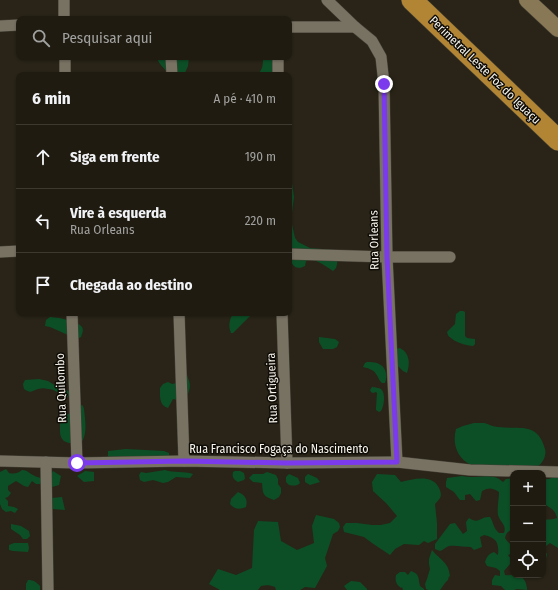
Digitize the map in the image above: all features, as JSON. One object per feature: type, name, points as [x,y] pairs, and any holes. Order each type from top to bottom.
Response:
[{"type":"highway","name":"Perimetral Leste Foz do Iguaçu","points":[[412,0],[558,140]]},
{"type":"street","points":[[64,0],[64,16]]},
{"type":"street","name":"Rua Orleans","points":[[327,0],[372,41],[381,57],[384,84],[387,257],[397,462]]},
{"type":"street","points":[[527,0],[558,29]]},
{"type":"street","points":[[0,26],[16,25]]},
{"type":"street","points":[[292,27],[355,27]]},
{"type":"street","points":[[65,60],[65,72]]},
{"type":"street","points":[[171,60],[172,72]]},
{"type":"street","points":[[278,60],[278,72]]},
{"type":"street","points":[[0,252],[16,251]]},
{"type":"street","points":[[292,254],[450,257]]},
{"type":"street","name":"Rua Quilombo","points":[[72,316],[77,463]]},
{"type":"street","points":[[179,316],[184,461]]},
{"type":"street","name":"Rua Ortigueira","points":[[282,316],[287,463]]},
{"type":"street","name":"Rua Francisco Fogaça do Nascimento","points":[[0,461],[77,463],[184,461],[287,463],[397,462],[470,470],[558,472]]},
{"type":"street","points":[[46,462],[48,590]]},
{"type":"green space","points":[[158,60],[189,60],[185,72],[167,72]]},
{"type":"green space","points":[[263,60],[272,60],[272,72],[260,72]]},
{"type":"green space","points":[[292,183],[294,197],[292,212]]},
{"type":"green space","points":[[292,224],[295,238],[298,242],[310,248],[335,250],[337,254],[336,268],[333,271],[313,260],[306,261],[305,266],[299,268],[292,263]]},
{"type":"green space","points":[[460,311],[465,312],[465,336],[467,338],[475,339],[475,344],[473,346],[464,345],[455,341],[449,337],[447,332],[455,324],[456,314]]},
{"type":"green space","points":[[250,316],[233,333],[231,333],[230,328],[231,317]]},
{"type":"green space","points":[[50,317],[67,320],[80,325],[83,329],[81,337],[77,339],[45,326],[46,320]]},
{"type":"green space","points":[[319,337],[335,339],[339,342],[337,347],[333,349],[323,349],[319,342]]},
{"type":"green space","points":[[400,348],[406,353],[408,359],[409,366],[407,373],[395,363],[396,349]]},
{"type":"green space","points":[[367,362],[380,364],[382,366],[386,371],[385,383],[382,383],[374,371],[363,367]]},
{"type":"green space","points":[[186,367],[190,384],[187,396],[178,400],[173,399],[168,408],[165,407],[161,400],[160,388],[163,384],[168,382],[172,384],[177,383],[182,369]]},
{"type":"green space","points":[[39,379],[48,381],[70,392],[68,397],[51,389],[40,388],[30,392],[24,389],[23,384],[25,380]]},
{"type":"green space","points":[[372,387],[381,389],[384,394],[383,406],[379,412],[376,410],[377,393],[371,392],[370,390]]},
{"type":"green space","points":[[82,405],[84,409],[86,427],[85,435],[81,443],[66,442],[61,437],[60,433],[61,419],[64,415],[72,413]]},
{"type":"green space","points":[[474,423],[484,423],[496,427],[520,428],[532,431],[542,440],[545,449],[544,460],[539,466],[532,469],[482,471],[477,469],[462,459],[455,445],[456,429]]},
{"type":"green space","points":[[126,449],[164,451],[169,453],[169,456],[168,458],[109,458],[108,456],[108,451]]},
{"type":"green space","points":[[6,469],[12,474],[25,470],[42,479],[40,484],[36,484],[32,481],[28,487],[16,481],[8,486],[8,490],[11,493],[5,498],[8,501],[8,506],[18,509],[15,513],[11,511],[6,512],[2,509],[0,504],[0,472]]},
{"type":"green space","points":[[165,470],[193,474],[190,478],[176,477],[163,483],[153,480],[144,482],[140,480],[139,475],[141,472],[146,473]]},
{"type":"green space","points":[[53,471],[61,476],[59,485],[52,487],[48,479]]},
{"type":"green space","points":[[85,471],[94,472],[94,481],[84,482],[77,476]]},
{"type":"green space","points":[[233,472],[244,473],[244,480],[238,482],[233,478]]},
{"type":"green space","points":[[267,472],[276,475],[278,484],[281,488],[279,497],[274,500],[264,494],[262,483],[253,482],[249,478],[253,474],[263,474]]},
{"type":"green space","points":[[289,474],[298,478],[300,483],[298,485],[289,485],[286,482],[286,477]]},
{"type":"green space","points":[[308,474],[317,478],[320,482],[310,485],[305,482],[305,477]]},
{"type":"green space","points":[[377,474],[395,475],[401,482],[427,479],[436,484],[441,495],[440,499],[435,504],[437,539],[428,543],[424,541],[419,545],[404,544],[395,549],[390,555],[364,537],[344,532],[343,527],[346,523],[381,525],[390,523],[397,516],[373,491],[372,482]]},
{"type":"green space","points":[[558,475],[558,548],[550,543],[546,546],[546,520],[557,518],[554,511],[546,505],[546,479]]},
{"type":"green space","points":[[462,476],[488,476],[494,477],[503,482],[506,479],[510,478],[510,531],[505,538],[510,544],[510,554],[508,555],[510,558],[510,564],[504,571],[505,575],[510,575],[510,578],[523,578],[527,586],[527,590],[505,590],[501,586],[492,585],[492,580],[495,575],[500,576],[500,571],[496,568],[487,566],[485,562],[489,554],[494,552],[498,555],[497,544],[492,538],[484,535],[480,537],[482,547],[474,550],[471,547],[454,546],[449,546],[440,551],[435,549],[435,544],[450,524],[455,523],[463,534],[467,531],[466,522],[469,518],[475,521],[490,517],[499,533],[504,533],[505,530],[498,515],[499,492],[493,489],[487,489],[482,491],[480,500],[476,501],[470,494],[465,495],[465,500],[460,500],[454,492],[446,487],[447,478]]},
{"type":"green space","points":[[238,492],[245,498],[247,502],[246,507],[237,508],[230,504],[231,499]]},
{"type":"green space","points":[[62,497],[65,510],[53,509],[52,498]]},
{"type":"green space","points":[[316,515],[334,519],[339,523],[340,527],[338,531],[333,534],[325,558],[327,566],[315,588],[305,587],[300,590],[276,590],[275,587],[266,585],[261,586],[258,590],[220,590],[209,584],[218,569],[236,575],[252,568],[254,530],[258,521],[278,522],[281,541],[297,550],[314,543],[312,526]]},
{"type":"green space","points":[[11,524],[21,526],[29,531],[30,536],[27,539],[23,539],[11,529]]},
{"type":"green space","points":[[14,543],[28,543],[28,552],[9,550],[9,545]]},
{"type":"green space","points":[[432,550],[448,568],[450,577],[449,576],[448,580],[440,590],[428,590],[426,589],[425,584],[430,569],[429,559]]},
{"type":"green space","points":[[411,571],[417,575],[420,586],[424,590],[403,590],[402,587],[401,588],[397,584],[396,575],[400,572],[405,572],[408,575]]},
{"type":"green space","points":[[28,580],[37,583],[40,586],[40,590],[26,590]]},
{"type":"green space","points":[[351,581],[360,582],[367,590],[347,590],[344,586]]},
{"type":"route","points":[[77,463],[184,461],[287,463],[397,462],[387,257],[384,84]]}]
